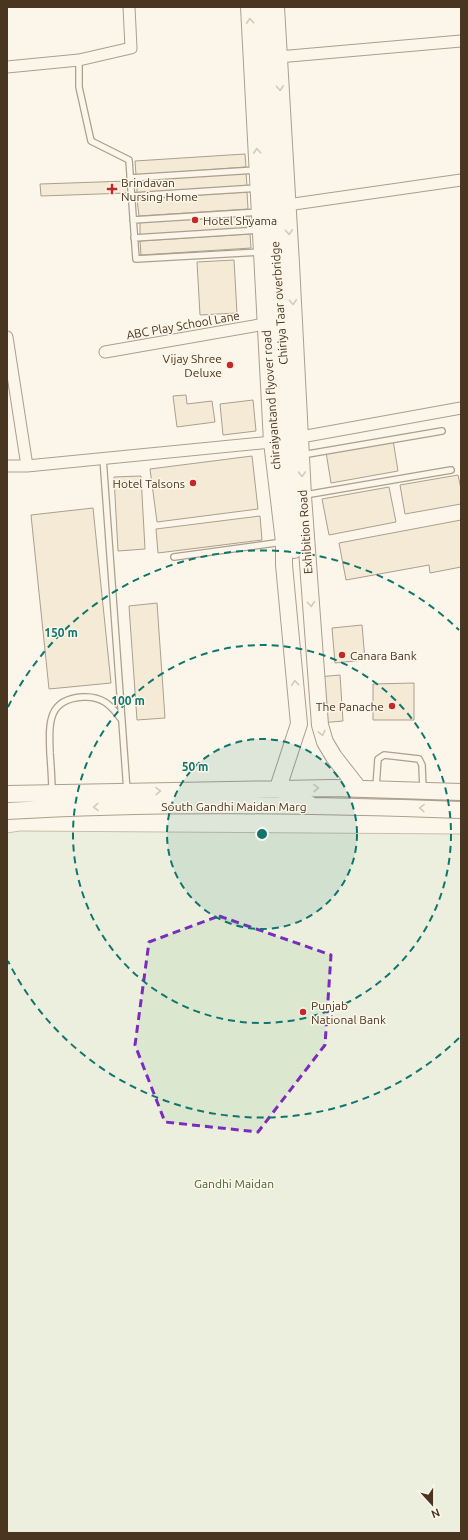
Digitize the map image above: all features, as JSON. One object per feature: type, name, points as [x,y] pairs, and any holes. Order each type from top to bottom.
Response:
[{"type":"main road","name":"chiraiyantand flyover road","points":[[249,7],[272,442],[290,544],[284,565],[299,724],[278,788]]},
{"type":"main road","name":"Chiriya Taar overbridge","points":[[262,7],[290,544]]},
{"type":"main road","name":"Exhibition Road","points":[[276,7],[301,437],[303,496],[320,725],[325,742],[358,789]]},
{"type":"main road","points":[[290,544],[308,566]]},
{"type":"main road","points":[[278,788],[311,805]]},
{"type":"main road","points":[[7,794],[52,793],[127,799],[278,788],[461,792]]},
{"type":"main road","name":"South Gandhi Maidan Marg","points":[[7,811],[78,807],[127,799],[461,810]]},
{"type":"street","points":[[7,67],[79,60],[131,48],[129,7]]},
{"type":"street","points":[[278,57],[461,41]]},
{"type":"street","points":[[287,205],[461,180]]},
{"type":"street","name":"ABC Play School Lane","points":[[106,352],[266,324]]},
{"type":"street","points":[[7,337],[27,466]]},
{"type":"street","points":[[301,437],[461,408]]},
{"type":"street","points":[[7,466],[27,466],[272,442]]},
{"type":"lane","points":[[79,60],[79,87],[91,141],[129,160],[136,259],[262,252]]},
{"type":"lane","points":[[130,178],[258,170]]},
{"type":"lane","points":[[132,196],[258,188]]},
{"type":"lane","points":[[133,220],[260,212]]},
{"type":"lane","points":[[134,238],[261,230]]},
{"type":"lane","points":[[301,455],[442,430]]},
{"type":"lane","points":[[102,458],[127,799]]},
{"type":"lane","points":[[303,496],[451,470]]},
{"type":"lane","points":[[174,557],[290,544]]},
{"type":"lane","points":[[52,793],[49,729],[52,715],[60,704],[73,698],[94,697],[111,706],[121,720]]},
{"type":"lane","points":[[376,789],[377,763],[380,756],[384,755],[419,759],[422,765],[423,791]]},
{"type":"highlighted area","points":[[219,916],[331,955],[325,1045],[258,1132],[165,1122],[135,1045],[149,942]]},
{"type":"green space","name":"Gandhi Maidan","points":[[20,831],[461,834],[461,1533],[7,1533],[7,833]]},
{"type":"building","points":[[245,154],[246,167],[136,175],[135,161]]},
{"type":"building","points":[[246,173],[247,186],[137,193],[137,180]]},
{"type":"building","points":[[128,181],[128,193],[41,196],[40,184]]},
{"type":"building","points":[[247,192],[248,209],[139,216],[137,199]]},
{"type":"building","points":[[249,214],[250,228],[140,235],[140,221]]},
{"type":"building","points":[[250,234],[251,248],[141,255],[140,241]]},
{"type":"building","points":[[234,260],[237,313],[200,315],[197,262]]},
{"type":"building","points":[[186,395],[187,404],[212,401],[215,422],[177,427],[173,396]]},
{"type":"building","points":[[253,400],[256,431],[223,435],[220,404]]},
{"type":"building","points":[[393,440],[398,471],[331,483],[326,452]]},
{"type":"building","points":[[252,456],[258,509],[157,522],[150,469]]},
{"type":"building","points":[[458,475],[461,489],[461,504],[405,514],[400,485]]},
{"type":"building","points":[[141,476],[145,549],[118,551],[114,477]]},
{"type":"building","points":[[389,487],[396,522],[329,535],[322,499]]},
{"type":"building","points":[[93,508],[111,683],[49,689],[31,515]]},
{"type":"building","points":[[260,516],[262,540],[158,553],[156,529]]},
{"type":"building","points":[[461,520],[461,567],[430,573],[429,565],[346,580],[339,543]]},
{"type":"building","points":[[157,603],[165,718],[137,720],[129,606]]},
{"type":"building","points":[[362,625],[365,660],[335,663],[332,628]]},
{"type":"building","points":[[340,675],[343,721],[320,723],[318,677]]},
{"type":"building","points":[[414,683],[414,720],[373,720],[373,684]]},
{"type":"place","name":"Brindavan Nursing Home","points":[[112,189]]},
{"type":"place","name":"Hotel Shyama","points":[[195,220]]},
{"type":"place","name":"Vijay Shree Deluxe","points":[[230,365]]},
{"type":"place","name":"Hotel Talsons","points":[[193,483]]},
{"type":"place","name":"Canara Bank","points":[[342,655]]},
{"type":"place","name":"The Panache","points":[[392,706]]},
{"type":"place","name":"Punjab National Bank","points":[[303,1012]]}]
